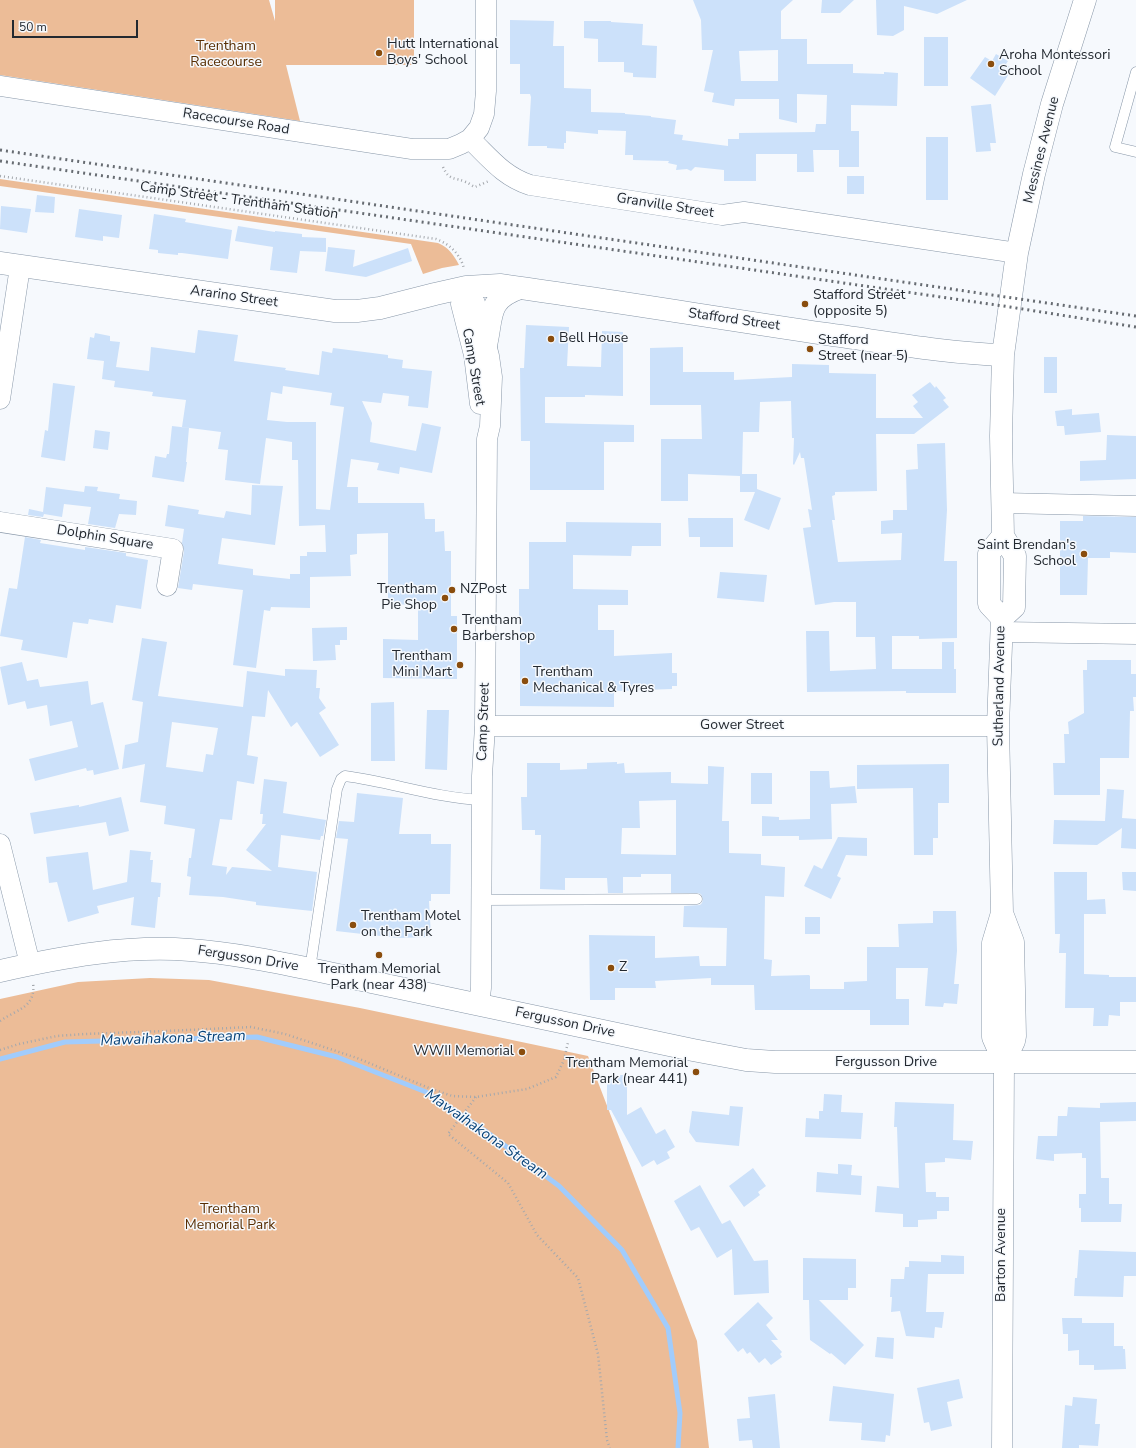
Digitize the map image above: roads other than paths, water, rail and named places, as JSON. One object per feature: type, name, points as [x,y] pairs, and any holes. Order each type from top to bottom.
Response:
[{"type":"street","points":[[470,138],[479,128],[484,114],[486,91],[486,0]]},
{"type":"street","name":"Messines Avenue","points":[[1010,302],[1017,253],[1034,174],[1052,104],[1085,0]]},
{"type":"street","name":"Racecourse Road","points":[[0,86],[412,149],[449,149],[470,138]]},
{"type":"street","name":"Granville Street","points":[[470,138],[506,174],[517,181],[530,185],[722,215],[744,212],[1017,253]]},
{"type":"street","points":[[0,399],[10,265]]},
{"type":"street","name":"Ararino Street","points":[[10,265],[335,311],[357,311],[380,308],[435,294],[466,284]]},
{"type":"street","name":"Stafford Street","points":[[466,284],[500,285],[705,317],[978,354],[1003,355]]},
{"type":"street","name":"Camp Street","points":[[466,284],[475,303],[486,345],[492,377],[490,426],[487,439],[485,726],[482,800],[482,988],[479,1004]]},
{"type":"street","name":"Camp Street","points":[[466,284],[461,304],[474,355],[482,424],[487,439]]},
{"type":"street","points":[[486,345],[490,318],[494,306],[502,297],[520,288]]},
{"type":"street","name":"Sutherland Avenue","points":[[1004,1062],[992,1037],[993,943],[1002,913],[998,726],[1002,625],[989,604],[989,553],[1003,536],[1001,436],[1003,355],[1010,302]]},
{"type":"street","points":[[1003,503],[1136,506]]},
{"type":"street","name":"Dolphin Square","points":[[0,522],[172,549],[167,586]]},
{"type":"street","points":[[1002,625],[1136,634]]},
{"type":"street","name":"Gower Street","points":[[485,726],[998,726]]},
{"type":"street","points":[[1,849],[30,964]]},
{"type":"street","name":"Fergusson Drive","points":[[0,971],[76,956],[129,950],[190,950],[254,958],[310,969],[746,1060],[819,1063],[1136,1062]]},
{"type":"street","name":"Barton Avenue","points":[[1002,1448],[1004,1062]]},
{"type":"lane","points":[[1136,72],[1116,147],[1136,152]]},
{"type":"lane","points":[[310,969],[337,789],[341,779],[345,776],[371,779],[460,799],[482,800]]},
{"type":"lane","points":[[482,900],[697,899]]},
{"type":"waterway","name":"Mawaihakona Stream","points":[[0,1059],[65,1042],[257,1037],[337,1057],[426,1092],[484,1130],[559,1186],[622,1250],[668,1328],[680,1413],[678,1448]]},
{"type":"railway","points":[[0,150],[1136,316]]},
{"type":"railway","points":[[0,161],[1010,307],[1136,327]]},
{"type":"place","name":"Hutt International Boys' School","points":[[379,53]]},
{"type":"place","name":"Aroha Montessori School","points":[[991,64]]},
{"type":"place","name":"Stafford Street (opposite 5)","points":[[805,304]]},
{"type":"place","name":"Bell House","points":[[551,339]]},
{"type":"place","name":"Stafford Street (near 5)","points":[[810,349]]},
{"type":"place","name":"Saint Brendan's School","points":[[1084,554]]},
{"type":"place","name":"NZPost","points":[[452,590]]},
{"type":"place","name":"Trentham Pie Shop","points":[[445,598]]},
{"type":"place","name":"Trentham Barbershop","points":[[454,629]]},
{"type":"place","name":"Trentham Mini Mart","points":[[460,665]]},
{"type":"place","name":"Trentham Mechanical & Tyres","points":[[525,681]]},
{"type":"place","name":"Trentham Motel on the Park","points":[[353,925]]},
{"type":"place","name":"Trentham Memorial Park (near 438)","points":[[379,955]]},
{"type":"place","name":"Z","points":[[611,968]]},
{"type":"place","name":"WWII Memorial","points":[[522,1052]]},
{"type":"place","name":"Trentham Memorial Park (near 441)","points":[[696,1072]]},
{"type":"park label","name":"Trentham Racecourse","points":[[226,56]]},
{"type":"park label","name":"Trentham Memorial Park","points":[[230,1218]]}]
